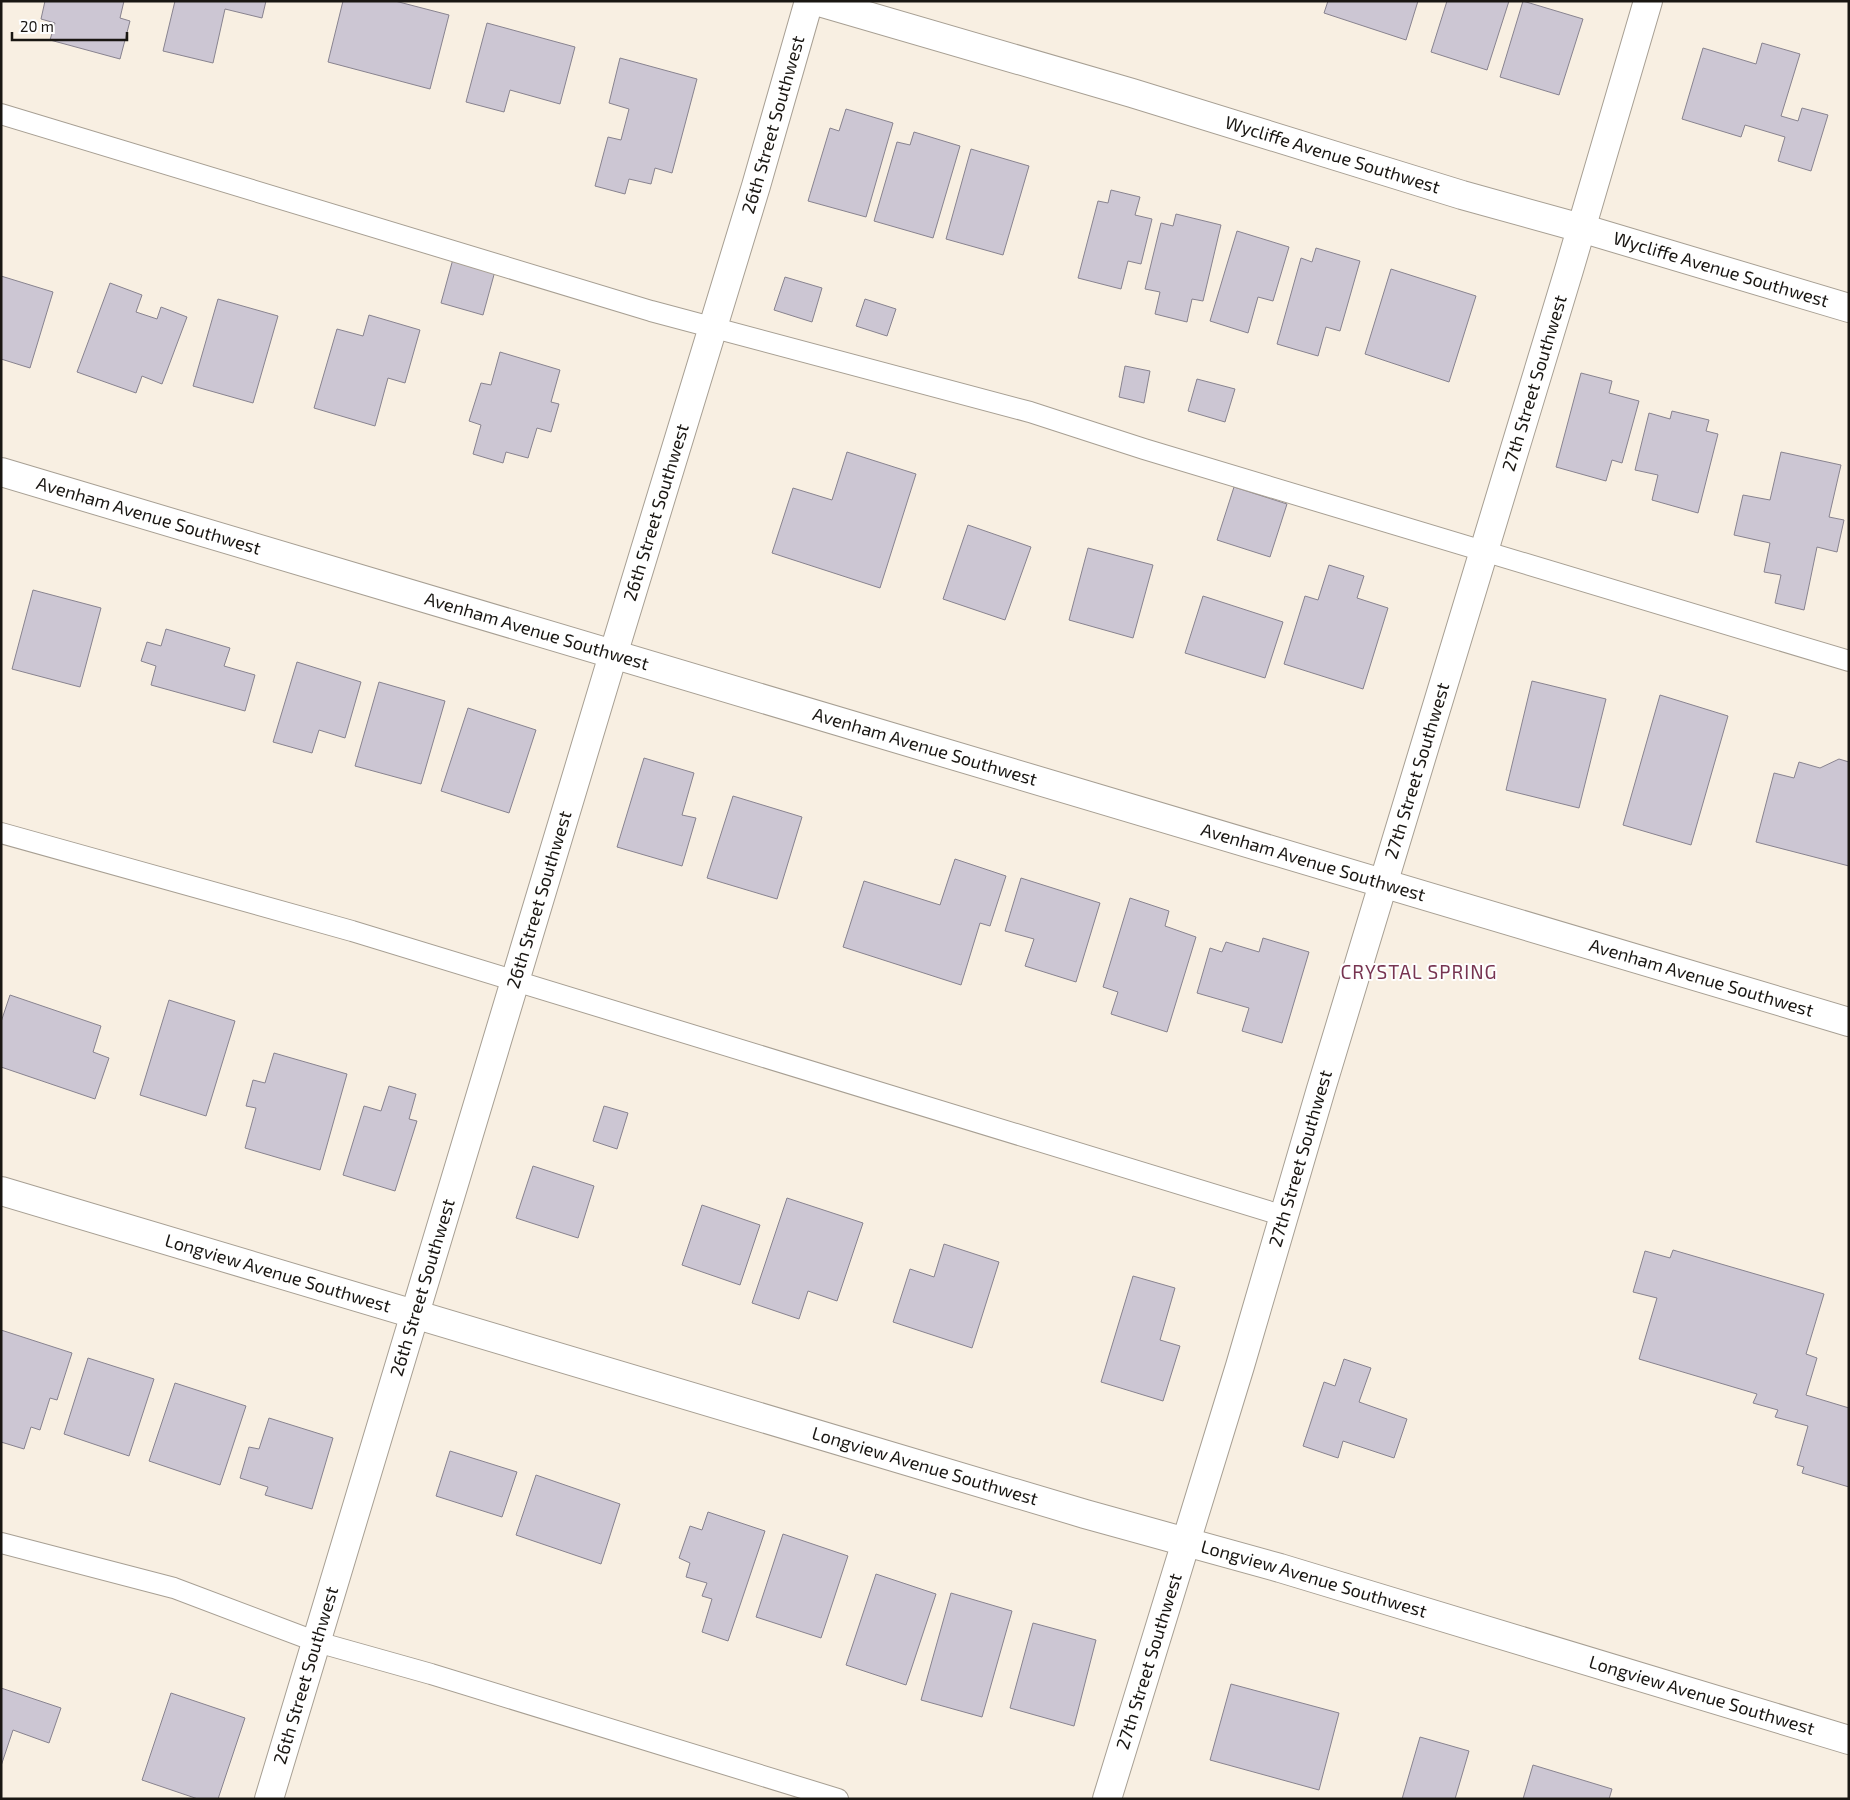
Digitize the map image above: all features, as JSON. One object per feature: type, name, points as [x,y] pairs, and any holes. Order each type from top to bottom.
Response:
[{"type":"street","name":"26th Street Southwest","points":[[269,1799],[513,981],[713,328],[809,1]]},
{"type":"street","name":"Wycliffe Avenue Southwest","points":[[816,1],[1132,93],[1462,195],[1582,228],[1849,308]]},
{"type":"street","name":"27th Street Southwest","points":[[1107,1799],[1582,228],[1648,1]]},
{"type":"street","name":"Avenham Avenue Southwest","points":[[1,472],[1849,1022]]},
{"type":"street","name":"Longview Avenue Southwest","points":[[1,1191],[414,1316],[1185,1541],[1849,1740]]},
{"type":"lane","points":[[1,114],[713,328],[1030,412],[1153,452],[1849,661]]},
{"type":"lane","points":[[1,833],[352,931],[1284,1216]]},
{"type":"lane","points":[[1,1543],[174,1588],[317,1642],[431,1674],[838,1799]]},
{"type":"building","points":[[45,1],[124,1],[120,18],[130,21],[120,59],[50,40],[55,23],[41,19]]},
{"type":"building","points":[[175,1],[266,1],[262,18],[225,9],[213,63],[163,51]]},
{"type":"building","points":[[343,1],[395,1],[449,15],[430,89],[328,62]]},
{"type":"building","points":[[1328,1],[1418,1],[1406,40],[1324,13]]},
{"type":"building","points":[[1447,1],[1509,1],[1487,70],[1431,52]]},
{"type":"building","points":[[1523,1],[1583,19],[1559,95],[1500,77]]},
{"type":"building","points":[[487,23],[575,47],[560,104],[510,90],[504,112],[466,102]]},
{"type":"building","points":[[1762,43],[1800,54],[1781,116],[1798,121],[1802,108],[1828,115],[1811,171],[1778,161],[1785,137],[1745,125],[1741,137],[1682,119],[1703,48],[1756,64]]},
{"type":"building","points":[[620,58],[697,79],[672,173],[655,168],[651,184],[629,179],[625,194],[595,186],[608,137],[621,140],[629,109],[609,103]]},
{"type":"building","points":[[846,109],[893,123],[866,217],[808,201],[830,128],[839,131]]},
{"type":"building","points":[[914,132],[960,146],[933,238],[874,221],[897,142],[910,145]]},
{"type":"building","points":[[971,149],[1029,166],[1003,255],[946,239]]},
{"type":"building","points":[[1111,190],[1140,197],[1135,215],[1152,219],[1141,264],[1128,261],[1121,289],[1078,278],[1098,201],[1108,203]]},
{"type":"building","points":[[1176,214],[1221,225],[1203,301],[1192,299],[1187,322],[1155,314],[1160,292],[1145,289],[1161,223],[1173,226]]},
{"type":"building","points":[[1237,231],[1289,247],[1273,301],[1258,297],[1248,333],[1210,321]]},
{"type":"building","points":[[1316,248],[1360,261],[1340,331],[1326,327],[1318,356],[1277,344],[1301,258],[1312,262]]},
{"type":"building","points":[[453,259],[495,271],[483,315],[441,303]]},
{"type":"building","points":[[1391,269],[1476,296],[1449,382],[1365,354]]},
{"type":"building","points":[[1,276],[53,292],[30,368],[1,359]]},
{"type":"building","points":[[785,277],[822,288],[812,322],[774,310]]},
{"type":"building","points":[[110,283],[142,295],[136,312],[157,319],[161,307],[187,317],[162,384],[142,376],[136,393],[77,372]]},
{"type":"building","points":[[218,299],[278,316],[253,403],[193,386]]},
{"type":"building","points":[[865,299],[896,309],[887,336],[856,326]]},
{"type":"building","points":[[369,315],[420,330],[405,383],[388,378],[375,426],[314,408],[337,329],[363,336]]},
{"type":"building","points":[[500,352],[560,370],[551,402],[559,404],[551,432],[537,428],[528,458],[506,452],[503,463],[473,454],[481,425],[469,421],[481,383],[491,385]]},
{"type":"building","points":[[1125,366],[1150,371],[1144,403],[1119,397]]},
{"type":"building","points":[[1581,373],[1612,381],[1609,393],[1639,401],[1622,463],[1612,460],[1606,481],[1556,467]]},
{"type":"building","points":[[1197,379],[1235,389],[1225,422],[1188,411]]},
{"type":"building","points":[[1672,411],[1709,420],[1706,431],[1718,434],[1698,513],[1652,500],[1658,475],[1635,470],[1649,413],[1670,419]]},
{"type":"building","points":[[847,452],[916,474],[880,588],[772,553],[793,488],[832,500]]},
{"type":"building","points":[[1781,452],[1841,465],[1829,517],[1844,520],[1837,552],[1817,547],[1804,610],[1775,603],[1781,575],[1764,572],[1770,543],[1734,535],[1743,495],[1770,500]]},
{"type":"building","points":[[1234,487],[1287,504],[1270,557],[1217,540]]},
{"type":"building","points":[[968,525],[1031,547],[1005,620],[943,599]]},
{"type":"building","points":[[1088,548],[1153,565],[1133,638],[1069,620]]},
{"type":"building","points":[[1329,565],[1364,576],[1357,598],[1388,608],[1363,689],[1284,664],[1305,596],[1318,600]]},
{"type":"building","points":[[33,590],[101,608],[80,687],[12,669]]},
{"type":"building","points":[[1203,596],[1283,622],[1265,678],[1185,653]]},
{"type":"building","points":[[166,629],[230,648],[224,666],[255,675],[245,711],[151,685],[156,666],[141,661],[147,642],[161,646]]},
{"type":"building","points":[[297,662],[361,682],[345,738],[319,730],[312,753],[273,742]]},
{"type":"building","points":[[1532,681],[1606,699],[1579,808],[1506,790]]},
{"type":"building","points":[[379,682],[445,701],[421,784],[355,766]]},
{"type":"building","points":[[1660,695],[1728,716],[1691,845],[1623,825]]},
{"type":"building","points":[[468,708],[536,730],[509,813],[441,791]]},
{"type":"building","points":[[644,758],[694,773],[682,815],[696,818],[682,866],[617,847]]},
{"type":"building","points":[[1839,759],[1849,762],[1849,866],[1756,842],[1774,773],[1794,778],[1799,762],[1820,768]]},
{"type":"building","points":[[733,796],[802,817],[777,899],[707,878]]},
{"type":"building","points":[[955,859],[1006,876],[990,926],[980,923],[961,985],[843,947],[864,881],[940,905]]},
{"type":"building","points":[[1021,878],[1100,903],[1076,982],[1025,966],[1034,939],[1005,931]]},
{"type":"building","points":[[1130,898],[1169,911],[1165,926],[1196,937],[1167,1032],[1111,1014],[1118,992],[1103,987]]},
{"type":"building","points":[[1263,938],[1309,952],[1282,1043],[1242,1031],[1249,1008],[1197,993],[1210,948],[1222,952],[1226,942],[1259,952]]},
{"type":"building","points":[[10,995],[101,1026],[93,1052],[109,1058],[95,1099],[1,1067],[1,1022]]},
{"type":"building","points":[[169,1000],[235,1021],[206,1116],[140,1095]]},
{"type":"building","points":[[274,1053],[347,1074],[320,1170],[245,1148],[256,1108],[246,1106],[253,1080],[265,1083]]},
{"type":"building","points":[[389,1086],[416,1094],[409,1119],[417,1121],[395,1191],[343,1175],[364,1106],[381,1111]]},
{"type":"building","points":[[604,1106],[628,1113],[617,1149],[593,1141]]},
{"type":"building","points":[[533,1166],[594,1186],[578,1238],[516,1218]]},
{"type":"building","points":[[787,1198],[863,1223],[837,1301],[808,1291],[799,1319],[752,1303]]},
{"type":"building","points":[[702,1205],[760,1225],[740,1285],[682,1265]]},
{"type":"building","points":[[944,1244],[999,1262],[972,1348],[893,1322],[910,1269],[934,1277]]},
{"type":"building","points":[[1673,1250],[1824,1294],[1806,1354],[1817,1358],[1806,1395],[1849,1408],[1849,1487],[1802,1473],[1804,1467],[1797,1465],[1808,1426],[1775,1417],[1778,1410],[1753,1403],[1757,1394],[1639,1359],[1657,1298],[1633,1292],[1645,1251],[1670,1258]]},
{"type":"building","points":[[1133,1276],[1175,1288],[1160,1340],[1180,1346],[1163,1401],[1101,1382]]},
{"type":"building","points":[[1,1330],[72,1353],[57,1400],[50,1398],[40,1430],[31,1427],[24,1449],[1,1442]]},
{"type":"building","points":[[88,1358],[154,1379],[129,1456],[64,1434]]},
{"type":"building","points":[[1344,1359],[1371,1368],[1359,1402],[1407,1419],[1394,1458],[1343,1441],[1338,1458],[1303,1446],[1324,1382],[1335,1386]]},
{"type":"building","points":[[175,1383],[246,1406],[220,1485],[149,1461]]},
{"type":"building","points":[[269,1418],[333,1438],[312,1509],[265,1495],[268,1487],[240,1478],[249,1447],[259,1449]]},
{"type":"building","points":[[450,1451],[517,1472],[502,1517],[436,1496]]},
{"type":"building","points":[[536,1475],[620,1504],[601,1564],[516,1535]]},
{"type":"building","points":[[708,1512],[765,1531],[728,1641],[702,1632],[712,1599],[702,1596],[707,1583],[686,1577],[690,1563],[679,1558],[690,1526],[702,1530]]},
{"type":"building","points":[[783,1534],[848,1556],[821,1638],[756,1617]]},
{"type":"building","points":[[876,1574],[936,1594],[906,1685],[846,1665]]},
{"type":"building","points":[[951,1593],[1012,1611],[982,1717],[921,1700]]},
{"type":"building","points":[[1033,1623],[1096,1640],[1074,1726],[1010,1708]]},
{"type":"building","points":[[1231,1684],[1339,1713],[1319,1790],[1210,1760]]},
{"type":"building","points":[[1,1688],[61,1708],[49,1743],[13,1730],[1,1766]]},
{"type":"building","points":[[171,1693],[245,1718],[218,1799],[198,1799],[142,1780]]},
{"type":"building","points":[[1420,1737],[1469,1751],[1455,1799],[1402,1799]]},
{"type":"building","points":[[1533,1765],[1612,1789],[1609,1799],[1523,1799]]},
{"type":"district","name":"CRYSTAL SPRING","points":[[1419,972]]}]
